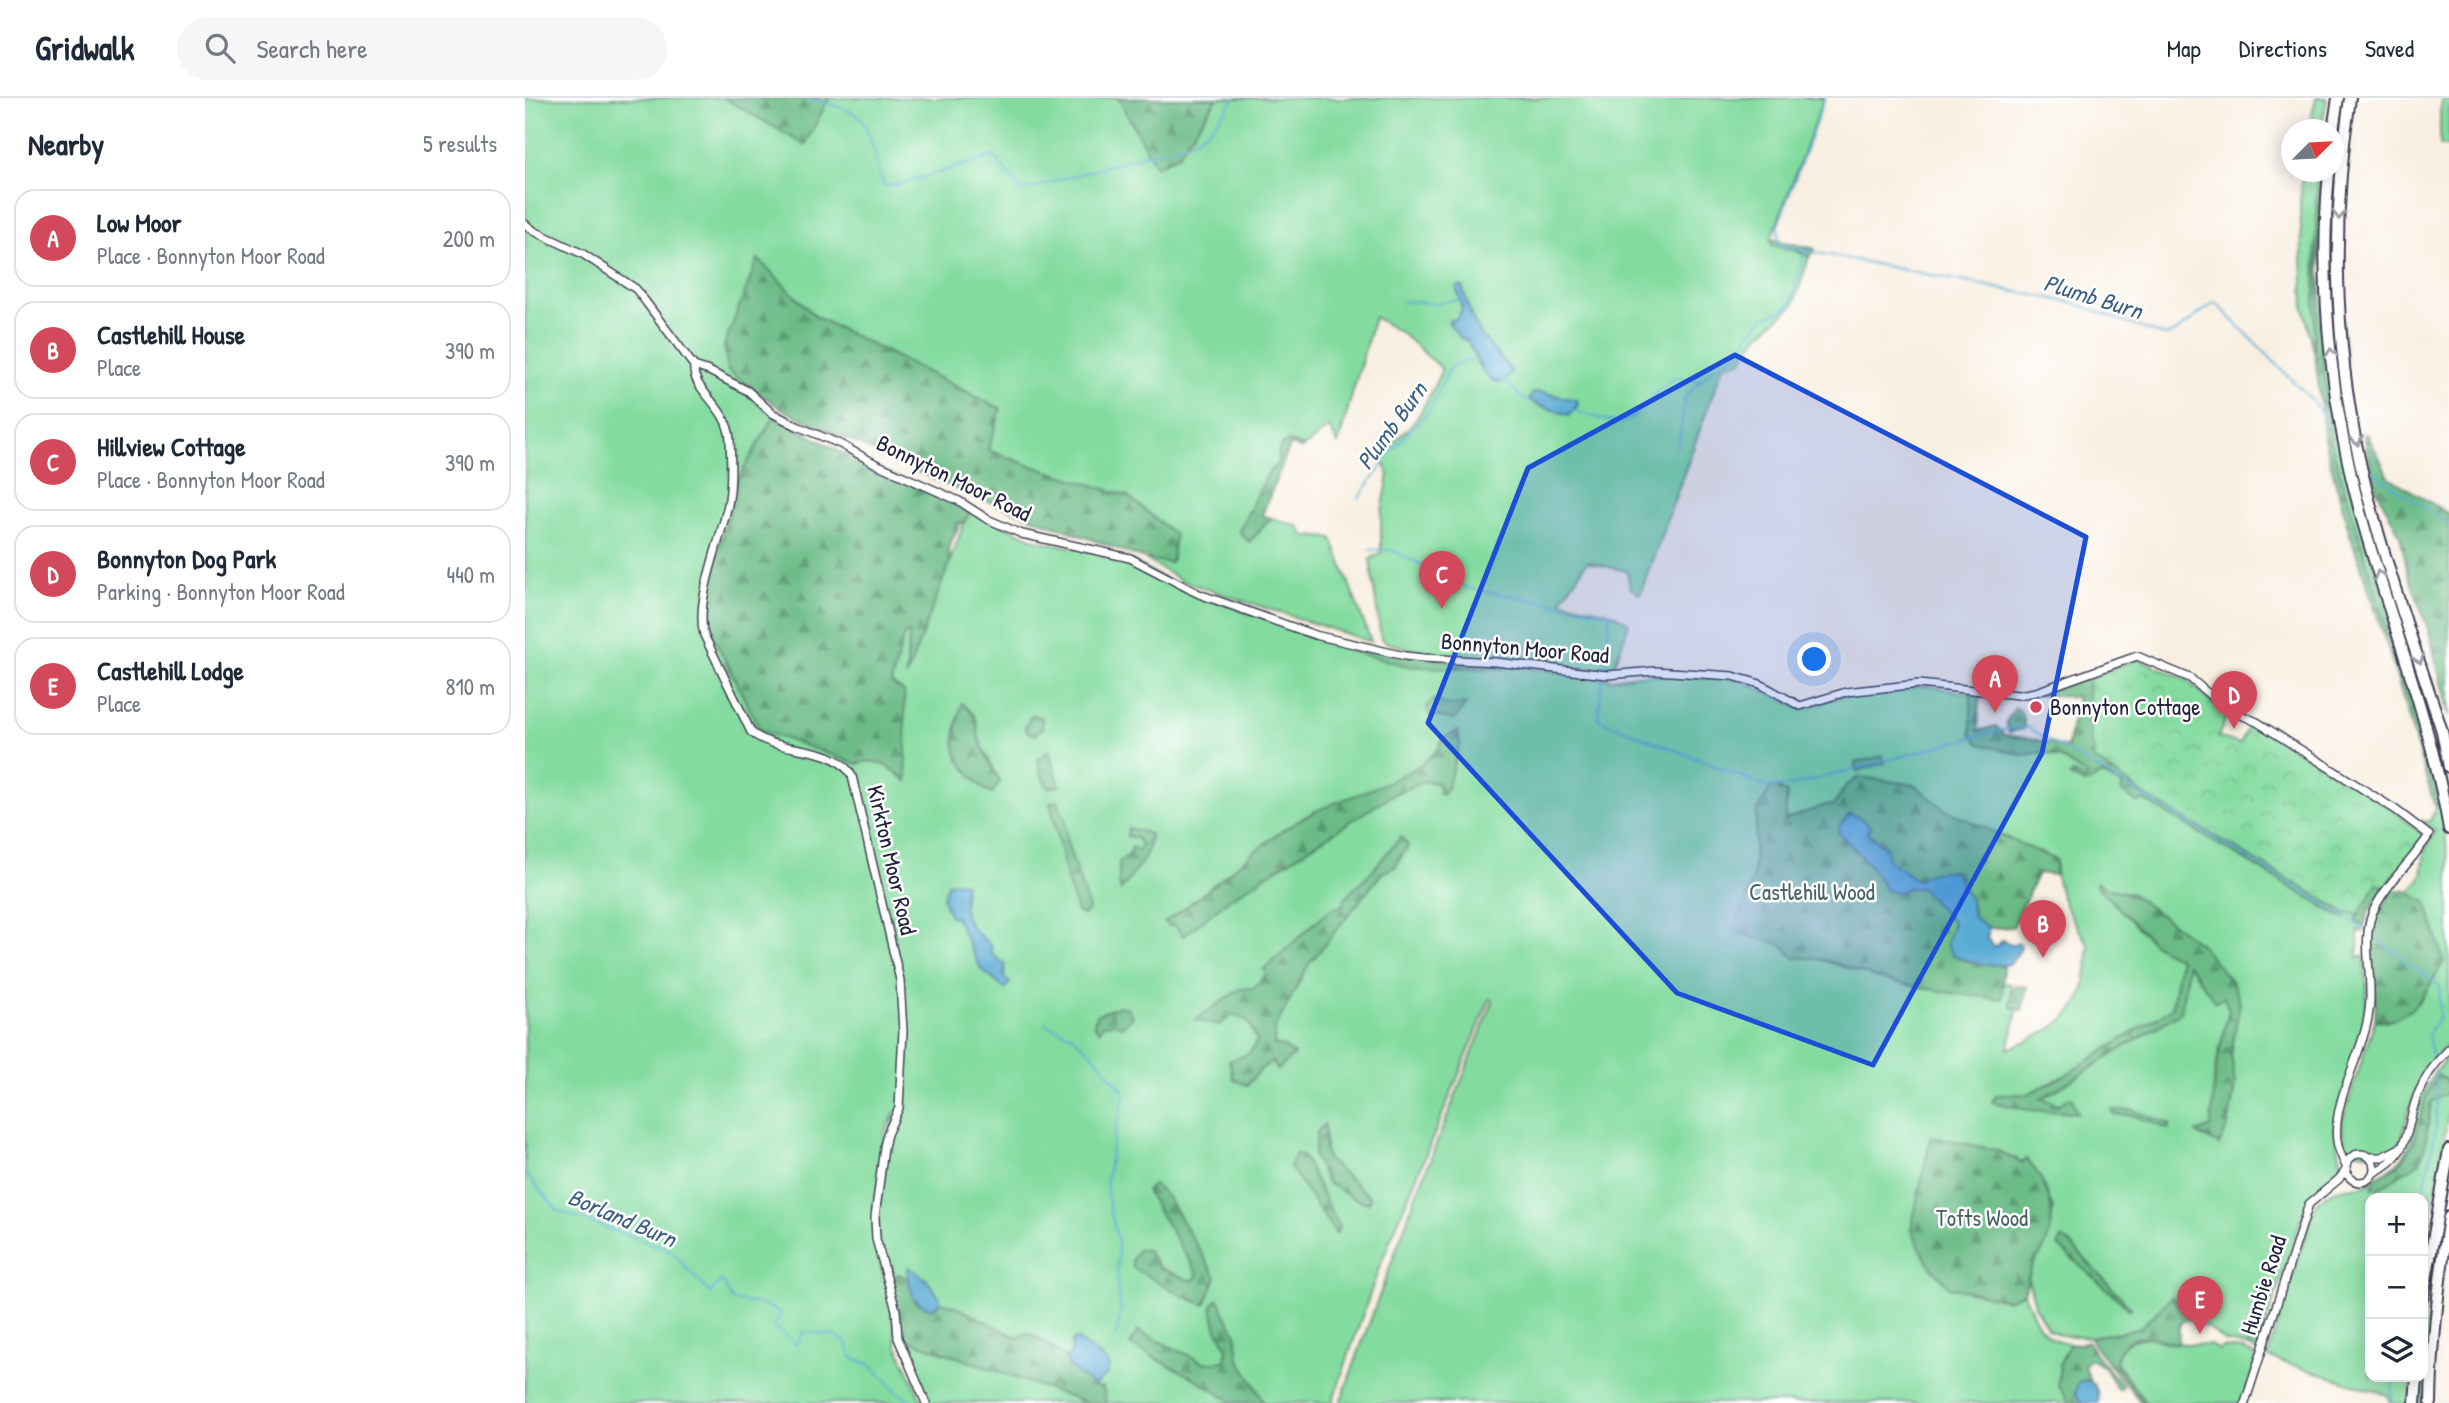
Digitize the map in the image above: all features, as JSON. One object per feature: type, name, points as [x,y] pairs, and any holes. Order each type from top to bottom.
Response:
[{"type":"highway","points":[[2335,119],[2338,98]]},
{"type":"highway","points":[[2350,98],[2339,196],[2337,279],[2341,344],[2366,486],[2442,732],[2449,767]]},
{"type":"highway","points":[[2328,182],[2326,288],[2341,430],[2366,531],[2424,716],[2449,829]]},
{"type":"highway","points":[[2428,1269],[2449,1150]]},
{"type":"highway","points":[[2431,1403],[2431,1364],[2449,1217]]},
{"type":"highway","points":[[2415,1403],[2417,1382]]},
{"type":"street","name":"Kirkton Moor Road","points":[[525,224],[583,254],[636,289],[694,366],[696,383],[719,408],[725,419],[730,456],[729,498],[702,606],[701,625],[704,635],[751,732],[764,740],[838,759],[852,776],[896,964],[903,1031],[899,1108],[884,1147],[875,1217],[876,1239],[895,1310],[898,1338],[926,1403]]},
{"type":"street","name":"Bonnyton Moor Road","points":[[694,366],[748,391],[772,412],[797,426],[959,501],[987,519],[1022,534],[1130,558],[1199,594],[1315,635],[1405,656],[1495,662],[1622,676],[1647,671],[1733,676],[1760,684],[1800,706],[1846,692],[1919,684],[2018,695],[2059,684],[2137,656],[2190,678],[2225,708],[2257,722],[2396,810],[2429,835],[2385,891],[2373,913],[2368,930],[2370,1009],[2365,1034],[2343,1099],[2337,1129]]},
{"type":"street","points":[[2329,1187],[2365,1181],[2373,1172],[2392,1162],[2408,1132],[2419,1092],[2432,1068],[2449,1049]]},
{"type":"street","points":[[2337,1129],[2346,1150],[2355,1155],[2382,1157],[2402,1146]]},
{"type":"street","points":[[2337,1129],[2338,1149],[2353,1181]]},
{"type":"street","name":"Humbie Road","points":[[2245,1403],[2309,1204],[2329,1187],[2355,1155]]},
{"type":"street","points":[[2368,1157],[2373,1164],[2373,1172]]},
{"type":"highlighted area","points":[[1735,355],[2086,537],[2042,753],[1873,1065],[1677,993],[1428,723],[1528,468]]},
{"type":"green space","points":[[525,98],[1166,98],[1178,154],[1218,98],[1824,98],[1771,239],[1773,245],[1809,257],[1794,304],[1756,338],[1742,360],[1723,366],[1640,594],[1630,588],[1627,571],[1587,562],[1561,601],[1612,613],[1629,623],[1614,667],[1571,669],[1479,659],[1415,649],[1381,639],[1370,559],[1381,553],[1381,516],[1389,475],[1378,452],[1411,426],[1442,369],[1403,334],[1374,317],[1338,444],[1329,427],[1304,447],[1287,442],[1281,447],[1277,464],[1267,475],[1250,541],[1271,518],[1298,526],[1305,536],[1332,538],[1371,642],[1182,581],[1145,559],[1170,562],[1028,465],[988,450],[1001,409],[816,317],[765,266],[737,346],[746,393],[777,418],[843,453],[1036,540],[1129,559],[1177,586],[1311,636],[1469,664],[1498,664],[1612,679],[1646,674],[1738,679],[1804,709],[1843,695],[1926,686],[1971,693],[1971,734],[2020,755],[2044,752],[2059,757],[2088,776],[2085,780],[2070,776],[2084,784],[2101,774],[2123,786],[2137,803],[2144,800],[2344,919],[2346,913],[2359,914],[2356,920],[2364,926],[2362,932],[2358,930],[2358,957],[2364,955],[2367,993],[2363,1025],[2334,1128],[2343,1169],[2335,1178],[2315,1191],[2307,1201],[2263,1332],[2253,1332],[2249,1336],[2249,1347],[2224,1341],[2210,1329],[2190,1319],[2172,1297],[2139,1329],[2090,1337],[2060,1335],[2048,1329],[2036,1308],[2028,1280],[2032,1265],[2044,1248],[2051,1228],[2053,1207],[2023,1164],[2015,1158],[1911,1229],[1928,1263],[1950,1287],[2007,1300],[2024,1293],[2035,1319],[2045,1333],[2070,1343],[2060,1363],[2069,1403],[1340,1403],[1417,1193],[1493,1001],[1490,999],[1380,1265],[1332,1403],[931,1403],[900,1337],[877,1228],[887,1143],[895,1111],[885,1132],[873,1236],[891,1306],[897,1346],[923,1403],[525,1403]],"holes":[[[1462,286],[1471,316],[1481,335],[1511,370],[1479,367],[1468,341],[1460,338],[1450,320],[1455,321],[1462,305]],[[960,523],[964,523],[950,561],[948,548]],[[1860,777],[1915,785],[1945,810],[2056,860],[2057,883],[2061,894],[2070,915],[2089,945],[2084,988],[2070,1014],[2051,1029],[2008,1049],[2018,1009],[2011,1007],[2011,984],[2001,983],[2002,999],[1879,978],[1811,957],[1794,958],[1783,945],[1734,931],[1753,880],[1757,811],[1785,820],[1826,805],[1834,805],[1846,786]],[[2097,886],[2132,894],[2240,1001],[2231,1054],[2235,1085],[2219,1145],[2211,1127],[2215,1071],[2229,1010],[2224,997],[2215,1001],[2188,963],[2181,1012],[2040,1100],[2059,1104],[1996,1096],[2028,1094],[2064,1076],[2172,1008],[2180,959],[2155,945]]]},
{"type":"green space","points":[[724,98],[829,98],[805,145]]},
{"type":"green space","points":[[1118,98],[1217,98],[1178,155],[1156,167]]},
{"type":"green space","points":[[2316,98],[2327,98],[2323,119],[2311,119]]},
{"type":"green space","points":[[2342,98],[2346,98],[2344,120],[2339,119]]},
{"type":"green space","points":[[2443,98],[2449,98],[2449,146],[2440,146],[2440,110]]},
{"type":"green space","points":[[2302,182],[2317,182],[2316,360],[2304,308],[2300,202]]},
{"type":"green space","points":[[2317,182],[2322,182],[2319,319],[2331,442],[2439,802],[2435,807],[2386,642],[2350,534],[2325,443],[2314,345]]},
{"type":"green space","points":[[2322,182],[2324,182],[2320,271],[2326,352],[2340,448],[2439,789],[2449,865],[2449,1043],[2419,1082],[2402,1137],[2391,1151],[2381,1153],[2348,1150],[2343,1138],[2342,1122],[2375,1020],[2386,1021],[2414,895],[2409,892],[2422,876],[2425,852],[2435,830],[2421,822],[2430,821],[2439,802],[2331,442],[2319,319]]},
{"type":"green space","points":[[2334,182],[2338,182],[2335,221],[2351,433],[2443,759],[2449,800],[2429,721],[2369,528],[2349,440],[2335,343],[2331,245]]},
{"type":"green space","points":[[1771,239],[1815,249],[1809,257],[1772,245]]},
{"type":"green space","points":[[758,259],[816,317],[1001,409],[988,450],[1128,496],[1175,535],[1170,563],[1145,559],[965,493],[783,410],[728,371],[724,345]]},
{"type":"green space","points":[[776,418],[843,453],[970,511],[965,522],[960,523],[948,548],[950,562],[906,677],[909,633],[904,635],[891,683],[904,692],[907,781],[877,762],[857,764],[760,730],[709,628],[706,601],[737,481],[771,421]]},
{"type":"green space","points":[[2367,434],[2389,477],[2449,514],[2449,716],[2430,635],[2408,572],[2400,535],[2376,488],[2364,435]]},
{"type":"green space","points":[[1287,441],[1304,447],[1302,449],[1290,445],[1262,515],[1271,518],[1249,542],[1239,531],[1267,475],[1277,464],[1280,447]]},
{"type":"green space","points":[[1348,644],[1469,664],[1498,664],[1505,669],[1412,667],[1349,651]]},
{"type":"green space","points":[[2138,659],[2188,680],[2228,714],[2218,737],[2240,744],[2250,721],[2392,809],[2424,836],[2423,841],[2385,887],[2377,883],[2359,914],[2346,913],[2146,796],[2094,759],[2088,721],[2089,677]]},
{"type":"green space","points":[[2089,677],[2088,721],[2094,759],[2146,796],[2346,913],[2344,919],[2144,800],[2137,803],[2121,791],[2123,786],[2102,774],[2085,784],[2070,776],[2073,773],[2085,780],[2088,776],[2059,757],[2044,752],[2021,755],[1979,744],[1971,734],[1971,693],[1980,693],[1978,731],[1996,726],[2004,735],[2034,739],[2067,748],[2077,697],[2038,695]]},
{"type":"green space","points":[[1433,700],[1448,705],[1466,704],[1454,720],[1429,715],[1427,706]]},
{"type":"green space","points":[[962,703],[976,720],[979,739],[1000,781],[992,794],[971,776],[956,752],[955,734]]},
{"type":"green space","points":[[2015,708],[2019,709],[2024,720],[2024,729],[2009,732],[2006,722]]},
{"type":"green space","points":[[1032,715],[1042,718],[1042,728],[1035,735],[1025,727]]},
{"type":"green space","points":[[1458,731],[1460,743],[1447,788],[1442,795],[1438,793],[1440,790],[1437,783],[1425,781],[1392,795],[1231,898],[1183,936],[1175,926],[1168,926],[1165,922],[1276,835],[1316,811],[1407,773],[1436,751],[1443,738]]},
{"type":"green space","points":[[1049,751],[1060,786],[1048,788],[1040,772],[1038,759]]},
{"type":"green space","points":[[1883,756],[1885,763],[1857,771],[1855,763]]},
{"type":"green space","name":"Castlehill Wood","points":[[1860,777],[1915,785],[1945,810],[2056,860],[2055,875],[2038,873],[2013,927],[1989,928],[1974,920],[1971,902],[1951,871],[1940,874],[1935,872],[1919,880],[1913,877],[1889,861],[1887,849],[1867,832],[1870,827],[1861,818],[1843,837],[1869,864],[1886,890],[1897,893],[1907,888],[1921,887],[1953,923],[1952,932],[1967,960],[2003,966],[2002,999],[1924,988],[1878,978],[1826,961],[1794,958],[1783,945],[1733,931],[1753,880],[1757,811],[1772,786],[1787,793],[1785,820],[1826,805],[1834,805],[1846,786]]},
{"type":"green space","points":[[1058,801],[1065,819],[1067,843],[1089,909],[1083,915],[1077,912],[1066,877],[1050,802]]},
{"type":"green space","points":[[1128,828],[1150,834],[1147,850],[1140,864],[1121,890],[1119,862],[1130,854],[1132,847],[1138,851],[1142,845],[1136,838],[1127,836]]},
{"type":"green space","points":[[1401,837],[1408,846],[1395,867],[1382,873],[1308,965],[1275,1028],[1274,1045],[1285,1047],[1294,1055],[1277,1070],[1273,1061],[1261,1069],[1247,1085],[1234,1080],[1229,1061],[1250,1053],[1257,1040],[1248,1021],[1233,1015],[1219,1025],[1195,1020],[1240,989],[1253,988],[1266,975],[1264,969],[1329,910],[1343,905],[1345,898]]},
{"type":"green space","points":[[2097,882],[2109,889],[2132,894],[2200,944],[2232,982],[2240,1001],[2231,1054],[2235,1085],[2228,1126],[2219,1145],[2196,1133],[2211,1127],[2215,1071],[2229,1010],[2224,998],[2215,1001],[2188,964],[2181,1012],[2041,1099],[2059,1104],[2071,1097],[2078,1113],[2028,1110],[1992,1102],[1996,1095],[2028,1094],[2064,1076],[2172,1008],[2180,959],[2155,945],[2097,886]]},
{"type":"green space","points":[[2377,883],[2385,887],[2369,911],[2364,926],[2356,920],[2362,905]]},
{"type":"green space","points":[[2393,890],[2404,890],[2427,903],[2444,962],[2425,994],[2409,1011],[2400,1017],[2375,1020],[2371,935],[2377,915]]},
{"type":"green space","points":[[2015,985],[2027,987],[2022,1010],[2011,1007],[2011,995]]},
{"type":"green space","points":[[1119,1006],[1128,1008],[1132,1017],[1122,1027],[1115,1023],[1103,1025],[1099,1031],[1094,1025],[1096,1015]]},
{"type":"green space","points":[[2449,1054],[2449,1106],[2428,1241],[2430,1193],[2365,1193],[2365,1382],[2411,1382],[2411,1403],[2390,1403],[2388,1395],[2267,1357],[2316,1204],[2333,1191],[2365,1185],[2377,1178],[2373,1187],[2425,1146],[2438,1075],[2408,1153],[2399,1165],[2380,1175],[2405,1154],[2424,1091]]},
{"type":"green space","points":[[2438,1075],[2446,1080],[2449,1092],[2431,1102],[2420,1162],[2378,1189],[2373,1187],[2376,1177],[2399,1165],[2413,1145],[2426,1096]]},
{"type":"green space","points":[[2112,1110],[2132,1110],[2170,1124],[2168,1129],[2135,1116],[2113,1114]]},
{"type":"green space","points":[[1325,1124],[1325,1151],[1328,1160],[1370,1197],[1369,1203],[1355,1199],[1326,1182],[1314,1156],[1317,1132]]},
{"type":"green space","name":"Tofts Wood","points":[[1931,1136],[1996,1150],[2022,1163],[2026,1159],[2041,1179],[2050,1200],[2051,1224],[2049,1236],[2033,1264],[2024,1293],[2007,1300],[1949,1287],[1928,1263],[1911,1229]]},
{"type":"green space","points":[[1296,1154],[1306,1161],[1339,1228],[1336,1234],[1290,1167]]},
{"type":"green space","points":[[2449,1171],[2428,1359],[2428,1308]]},
{"type":"green space","points":[[1154,1184],[1167,1197],[1216,1277],[1205,1305],[1133,1268],[1132,1259],[1139,1249],[1147,1250],[1160,1268],[1192,1281],[1198,1275],[1146,1191]]},
{"type":"green space","points":[[2062,1238],[2069,1242],[2130,1310],[2058,1246]]},
{"type":"green space","points":[[898,1274],[909,1279],[915,1301],[933,1309],[940,1302],[953,1305],[1018,1338],[1028,1332],[1061,1354],[1098,1388],[1103,1387],[1106,1403],[1087,1403],[900,1337],[889,1280]]},
{"type":"green space","points":[[2172,1297],[2190,1319],[2182,1321],[2179,1327],[2178,1344],[2142,1337],[2124,1344],[2117,1354],[2118,1368],[2144,1401],[2141,1402],[2090,1337],[2139,1329]]},
{"type":"green space","points":[[1217,1299],[1236,1333],[1239,1359],[1265,1403],[1232,1402],[1194,1378],[1130,1345],[1138,1331],[1205,1363],[1225,1361],[1227,1347],[1216,1327],[1212,1306]]},
{"type":"green space","points":[[2253,1332],[2263,1332],[2258,1352],[2249,1347],[2248,1337]]},
{"type":"green space","points":[[2149,1337],[2169,1343],[2210,1345],[2219,1350],[2222,1347],[2243,1350],[2254,1355],[2256,1360],[2242,1403],[2146,1403],[2116,1362],[2123,1345]]},
{"type":"green space","points":[[2087,1341],[2123,1386],[2120,1390],[2116,1388],[2106,1371],[2090,1359],[2084,1365],[2090,1380],[2079,1382],[2082,1403],[2069,1403],[2058,1384],[2060,1363],[2070,1343],[2080,1344]]},
{"type":"green space","points":[[2421,1382],[2427,1382],[2426,1403],[2420,1403]]},
{"type":"water","points":[[1462,286],[1471,316],[1481,335],[1511,371],[1502,383],[1484,373],[1468,341],[1460,338],[1448,322],[1459,317],[1462,308],[1456,288]]},
{"type":"water","points":[[1541,392],[1577,400],[1578,405],[1569,415],[1529,400],[1533,393]]},
{"type":"water","points":[[1850,814],[1861,818],[1870,827],[1867,833],[1887,849],[1889,861],[1913,877],[1919,880],[1935,872],[1955,872],[1971,902],[1973,917],[1989,928],[1987,938],[1993,946],[2002,940],[2012,945],[2021,944],[2011,963],[1981,964],[1952,953],[1946,943],[1953,923],[1921,888],[1907,888],[1897,893],[1886,890],[1869,864],[1838,832],[1840,825]]},
{"type":"water","points":[[948,883],[965,883],[964,909],[967,920],[992,948],[990,953],[1005,964],[1004,978],[1010,983],[1005,989],[981,969],[956,918],[949,915],[943,898]]},
{"type":"water","points":[[909,1267],[926,1279],[940,1298],[940,1302],[933,1309],[920,1304],[913,1296],[907,1272]]},
{"type":"water","points":[[1077,1339],[1109,1365],[1107,1374],[1094,1386],[1073,1370],[1065,1359],[1071,1354],[1072,1341]]},
{"type":"water","points":[[2087,1380],[2096,1389],[2098,1403],[2082,1403],[2075,1393],[2079,1382]]},
{"type":"waterway","points":[[809,98],[843,108],[860,118],[868,131],[884,186],[900,184],[994,156],[1022,191],[1187,143],[1213,125],[1234,98]]},
{"type":"waterway","points":[[1807,250],[1779,245],[1778,225],[1825,98]]},
{"type":"waterway","name":"Plumb Burn","points":[[1678,447],[1685,397],[1715,367],[1739,353],[1749,334],[1765,317],[1790,306],[1804,255],[1808,251],[2069,302],[2165,336],[2176,332],[2215,302],[2310,398],[2336,433]]},
{"type":"waterway","points":[[1402,302],[1432,304],[1460,299]]},
{"type":"waterway","name":"Plumb Burn","points":[[1359,498],[1394,448],[1429,411],[1450,367],[1464,361],[1476,361]]},
{"type":"waterway","name":"Plumb Burn","points":[[1574,410],[1607,421],[1628,420],[1662,386],[1672,380],[1685,378],[1700,381]]},
{"type":"waterway","name":"Plumb Burn","points":[[1504,379],[1524,400],[1528,400]]},
{"type":"waterway","name":"Plumb Burn","points":[[2365,462],[2382,479],[2449,524]]},
{"type":"waterway","points":[[1369,550],[1392,550],[1470,589],[1610,613],[1604,670]]},
{"type":"waterway","points":[[1603,676],[1598,719],[1767,787],[1787,787],[1996,731],[2027,727],[2345,916],[2367,932]]},
{"type":"waterway","points":[[2371,935],[2440,986],[2439,1018],[2428,1034],[2433,1062]]},
{"type":"waterway","points":[[1045,1024],[1072,1035],[1092,1053],[1125,1093],[1106,1182],[1118,1242],[1117,1286],[1121,1311],[1116,1339]]},
{"type":"waterway","points":[[2422,1193],[2434,1136],[2434,1071]]},
{"type":"waterway","name":"Borland Burn","points":[[525,1173],[558,1211],[670,1250],[710,1293],[722,1280],[732,1300],[763,1305],[782,1313],[773,1327],[796,1344],[803,1332],[832,1335],[845,1341],[851,1357],[873,1366],[898,1393],[914,1403]]},
{"type":"waterway","points":[[2392,1382],[2392,1403]]},
{"type":"place","name":"Hillview Cottage","points":[[1442,609]]},
{"type":"place","name":"Bonnyton Cottage","points":[[2036,707]]},
{"type":"place","name":"Low Moor","points":[[1995,713]]},
{"type":"place","name":"Bonnyton Dog Park","points":[[2234,729]]},
{"type":"place","name":"Castlehill House","points":[[2043,958]]},
{"type":"place","name":"Castlehill Lodge","points":[[2200,1334]]}]
